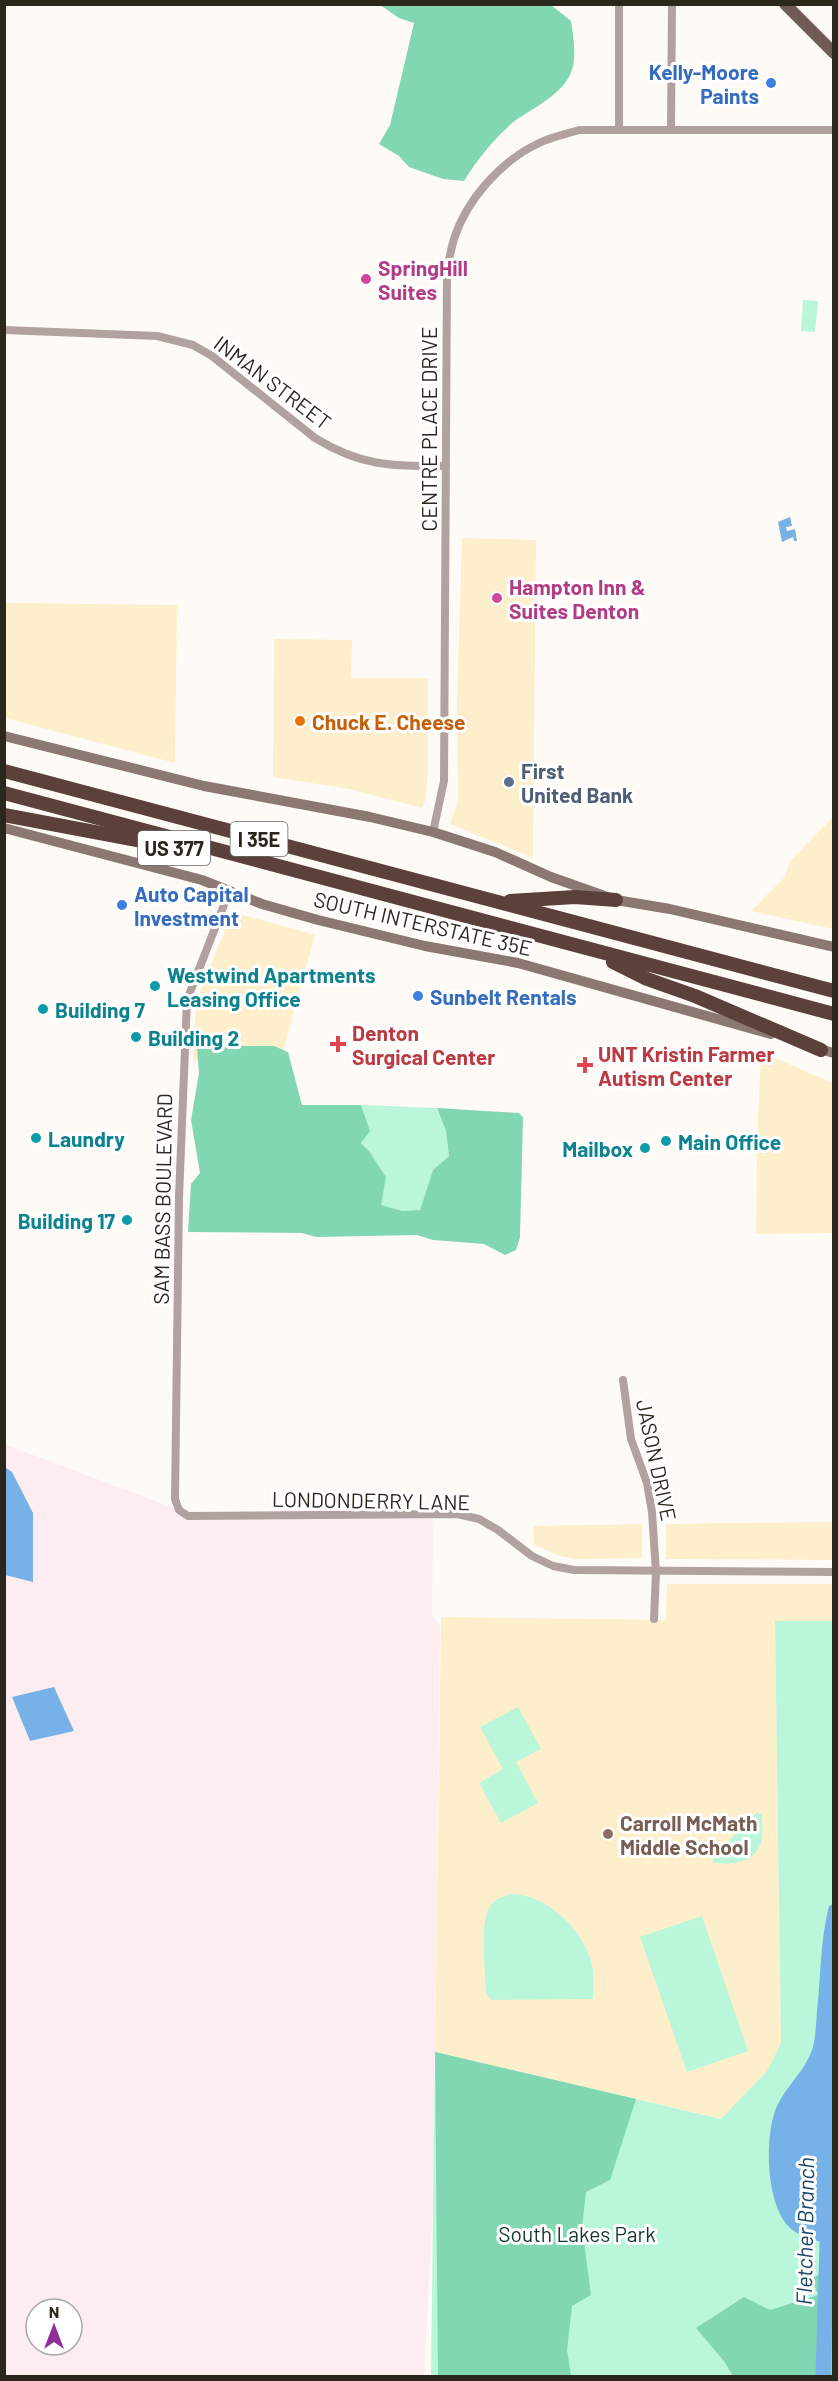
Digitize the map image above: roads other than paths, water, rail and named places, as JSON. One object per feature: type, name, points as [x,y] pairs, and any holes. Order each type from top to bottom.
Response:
[{"type":"highway","name":"I 35E","points":[[8,771],[834,991]]},
{"type":"highway","name":"I 35E","points":[[4,794],[834,1014]]},
{"type":"highway","name":"US 377","points":[[4,815],[182,850],[250,858]]},
{"type":"highway","points":[[501,902],[575,897],[616,900]]},
{"type":"highway","points":[[593,951],[647,979],[695,996],[827,1052]]},
{"type":"main road","points":[[785,4],[834,53]]},
{"type":"main road","points":[[4,736],[204,786],[370,817],[433,832],[495,852],[551,877],[616,900],[670,909],[834,947]]},
{"type":"main road","name":"SOUTH INTERSTATE 35E","points":[[4,828],[201,880],[229,892],[318,920],[425,946],[529,966],[702,1014],[827,1052]]},
{"type":"street","points":[[620,4],[620,129]]},
{"type":"street","points":[[671,130],[672,4]]},
{"type":"street","name":"CENTRE PLACE DRIVE","points":[[433,832],[444,781],[447,271],[454,240],[462,219],[489,181],[514,156],[540,142],[579,130],[834,130]]},
{"type":"street","name":"INMAN STREET","points":[[4,330],[140,334],[171,338],[193,345],[212,356],[315,438],[333,449],[353,458],[376,463],[401,466],[446,466]]},
{"type":"street","name":"SAM BASS BOULEVARD","points":[[182,1512],[175,1499],[176,1346],[187,1000],[229,892]]},
{"type":"street","name":"JASON DRIVE","points":[[623,1380],[632,1439],[649,1493],[655,1543],[654,1619]]},
{"type":"street","name":"LONDONDERRY LANE","points":[[182,1512],[188,1516],[457,1514],[479,1519],[498,1530],[532,1556],[553,1566],[574,1570],[834,1572]]},
{"type":"water","points":[[790,517],[792,526],[786,527],[787,531],[795,529],[797,541],[794,541],[793,537],[782,542],[778,522]]},
{"type":"water","points":[[5,1467],[12,1472],[33,1513],[33,1582],[5,1575]]},
{"type":"water","points":[[54,1687],[74,1731],[30,1741],[12,1697]]},
{"type":"water","points":[[833,1904],[834,2242],[828,2243],[798,2233],[791,2229],[782,2218],[772,2188],[769,2152],[770,2134],[777,2106],[806,2063],[813,2047],[824,1932],[829,1906]]},
{"type":"waterway","name":"Fletcher Branch","points":[[823,2376],[827,2244]]},
{"type":"place","name":"Kelly-Moore Paints","points":[[771,83]]},
{"type":"place","name":"SpringHill Suites","points":[[366,279]]},
{"type":"place","name":"Hampton Inn & Suites Denton","points":[[497,598]]},
{"type":"place","name":"Chuck E. Cheese","points":[[300,721]]},
{"type":"place","name":"First United Bank","points":[[509,782]]},
{"type":"place","name":"Auto Capital Investment","points":[[122,905]]},
{"type":"place","name":"Westwind Apartments Leasing Office","points":[[155,986]]},
{"type":"place","name":"Sunbelt Rentals","points":[[418,996]]},
{"type":"place","name":"Building 7","points":[[43,1009]]},
{"type":"place","name":"Building 2","points":[[136,1037]]},
{"type":"place","name":"Denton Surgical Center","points":[[338,1044]]},
{"type":"place","name":"UNT Kristin Farmer Autism Center","points":[[585,1065]]},
{"type":"place","name":"Laundry","points":[[36,1138]]},
{"type":"place","name":"Main Office","points":[[666,1141]]},
{"type":"place","name":"Mailbox","points":[[645,1148]]},
{"type":"place","name":"Building 17","points":[[127,1220]]},
{"type":"place","name":"Carroll McMath Middle School","points":[[608,1834]]},
{"type":"park label","name":"South Lakes Park","points":[[577,2233]]}]
